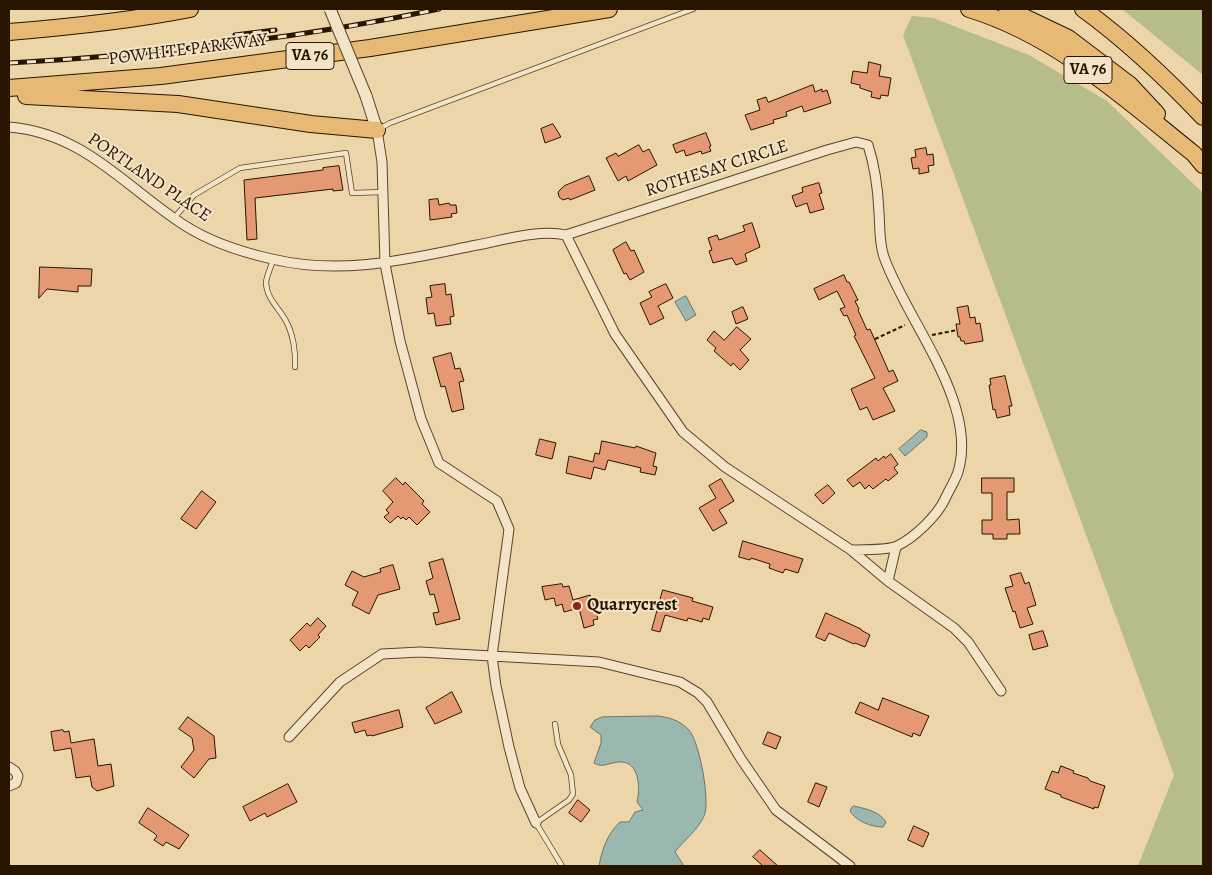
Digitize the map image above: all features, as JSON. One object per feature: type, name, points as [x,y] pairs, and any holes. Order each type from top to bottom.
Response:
[{"type":"highway","name":"POWHITE PARKWAY","points":[[9,32],[82,26],[150,17],[190,9]]},
{"type":"highway","name":"POWHITE PARKWAY","points":[[9,88],[161,76],[370,48],[609,9]]},
{"type":"highway","name":"VA 76","points":[[969,9],[1015,26],[1061,51],[1099,78],[1199,160]]},
{"type":"highway","points":[[1007,9],[1068,38],[1101,62],[1130,85],[1199,160]]},
{"type":"highway","name":"VA 76","points":[[1083,9],[1120,37],[1172,84],[1203,117]]},
{"type":"highway","points":[[9,95],[178,104],[312,124],[377,130]]},
{"type":"street","points":[[330,9],[366,96],[377,130],[382,162],[385,264],[400,341],[421,419],[439,463],[497,501],[509,529],[492,656],[508,747],[520,788],[536,823]]},
{"type":"street","name":"PORTLAND PLACE","points":[[9,127],[53,136],[87,153],[185,226],[222,244],[273,260],[308,266],[329,267],[385,264],[510,239],[555,233],[566,236]]},
{"type":"street","name":"ROTHESAY CIRCLE","points":[[566,236],[827,150],[856,142],[868,145],[874,165],[883,256],[914,321],[948,384],[958,416],[962,445],[958,472],[940,510],[911,537],[896,546],[851,550]]},
{"type":"street","points":[[566,236],[615,334],[683,432],[725,468],[851,550],[888,581],[954,628],[968,642],[1001,691]]},
{"type":"street","points":[[888,581],[896,546]]},
{"type":"street","points":[[289,737],[340,682],[382,654],[420,652],[599,662],[680,682],[698,693],[707,702],[741,759],[776,810],[850,866]]},
{"type":"street","points":[[9,767],[16,771],[18,776],[16,783],[9,786]]},
{"type":"lane","points":[[377,130],[390,123],[693,9]]},
{"type":"lane","points":[[174,218],[194,194],[240,168],[346,153],[352,193],[383,192]]},
{"type":"lane","points":[[273,260],[266,282],[267,289],[270,298],[290,330],[296,360],[295,367]]},
{"type":"lane","points":[[555,724],[560,751],[568,764],[571,775],[573,794],[569,800],[536,823],[562,866]]},
{"type":"path","points":[[875,340],[914,321]]},
{"type":"path","points":[[923,337],[957,330]]},
{"type":"green space","points":[[1122,9],[1203,9],[1203,75]]},
{"type":"green space","points":[[912,16],[933,18],[1029,55],[1107,101],[1203,193],[1203,866],[1138,866],[1174,775],[903,35]]},
{"type":"water","points":[[686,296],[696,315],[686,321],[675,302]]},
{"type":"water","points":[[921,430],[927,432],[927,437],[905,456],[899,449]]},
{"type":"water","points":[[658,716],[678,722],[689,730],[693,736],[700,758],[705,786],[706,809],[704,816],[695,830],[675,852],[684,866],[599,866],[606,843],[615,827],[620,822],[629,822],[635,812],[643,810],[637,802],[638,784],[632,767],[622,762],[604,765],[594,763],[601,743],[601,735],[590,727],[595,720],[602,717]]},
{"type":"water","points":[[854,806],[880,815],[886,822],[883,827],[869,825],[856,818],[850,811]]},
{"type":"building","points":[[869,62],[881,65],[879,76],[891,78],[888,96],[881,95],[880,99],[871,97],[872,92],[860,88],[860,85],[851,83],[853,71],[867,73]]},
{"type":"building","points":[[813,85],[815,92],[822,89],[822,92],[827,90],[831,103],[804,112],[802,106],[786,112],[787,116],[773,120],[774,123],[751,130],[745,115],[760,110],[757,100],[766,97],[768,102]]},
{"type":"building","points":[[553,124],[561,137],[545,143],[541,129]]},
{"type":"building","points":[[706,133],[711,151],[702,154],[701,151],[686,156],[684,150],[676,153],[673,145]]},
{"type":"building","points":[[639,145],[643,152],[649,149],[657,165],[628,181],[626,176],[618,181],[606,158],[616,153],[618,156]]},
{"type":"building","points":[[926,148],[927,155],[933,154],[934,165],[928,166],[929,172],[919,174],[919,168],[913,169],[911,158],[916,157],[915,150]]},
{"type":"building","points":[[339,166],[343,190],[333,191],[333,189],[255,198],[257,239],[247,240],[244,180],[323,170],[323,168]]},
{"type":"building","points":[[589,176],[595,190],[570,200],[569,198],[563,200],[559,197],[558,192],[564,186]]},
{"type":"building","points":[[819,183],[822,193],[819,194],[824,209],[810,213],[807,203],[796,207],[792,196],[803,192],[802,188]]},
{"type":"building","points":[[438,199],[439,205],[449,203],[450,205],[456,205],[457,213],[451,214],[452,217],[430,220],[429,200]]},
{"type":"building","points":[[752,223],[760,247],[745,254],[747,261],[736,265],[732,258],[713,263],[709,251],[712,250],[708,238],[717,235],[719,240],[745,231],[743,226]]},
{"type":"building","points":[[626,242],[631,251],[634,250],[644,272],[630,280],[626,273],[624,274],[613,250]]},
{"type":"building","points":[[40,267],[92,269],[91,286],[78,286],[78,292],[47,289],[39,298]]},
{"type":"building","points":[[844,275],[858,300],[855,301],[867,330],[870,329],[889,372],[893,370],[898,381],[883,388],[895,411],[873,420],[867,407],[860,410],[851,389],[875,378],[854,336],[856,335],[847,315],[844,316],[840,309],[845,307],[837,291],[819,300],[814,289]]},
{"type":"building","points":[[445,284],[446,295],[451,294],[454,316],[450,317],[451,324],[436,326],[434,313],[428,314],[426,298],[432,297],[430,286]]},
{"type":"building","points":[[666,284],[673,298],[658,306],[664,318],[650,325],[640,303],[652,297],[649,292]]},
{"type":"building","points":[[968,306],[970,318],[975,317],[976,324],[980,323],[983,341],[965,344],[958,337],[956,324],[960,324],[957,308]]},
{"type":"building","points":[[743,307],[748,319],[736,324],[732,312]]},
{"type":"building","points":[[737,327],[751,339],[740,350],[749,360],[740,370],[733,363],[731,366],[714,351],[716,348],[707,340],[714,331],[724,340]]},
{"type":"building","points":[[451,353],[455,369],[460,368],[464,381],[459,382],[464,409],[452,412],[445,386],[441,387],[433,358]]},
{"type":"building","points":[[1005,376],[1012,406],[1009,406],[1010,415],[997,418],[995,409],[993,410],[989,385],[991,385],[990,379]]},
{"type":"building","points":[[540,439],[556,443],[552,459],[536,455]]},
{"type":"building","points":[[602,441],[635,448],[636,446],[656,453],[653,466],[657,467],[655,475],[640,472],[641,468],[608,460],[605,470],[594,467],[591,479],[566,473],[569,456],[593,462],[595,453],[599,454]]},
{"type":"building","points":[[891,454],[898,464],[894,468],[898,473],[888,481],[886,479],[873,489],[869,485],[865,489],[860,482],[853,487],[847,480],[876,458],[878,461],[884,456],[885,458]]},
{"type":"building","points":[[396,478],[403,485],[405,482],[424,501],[422,504],[430,512],[417,525],[409,517],[406,520],[398,516],[390,523],[384,517],[389,513],[386,510],[393,502],[383,491]]},
{"type":"building","points":[[982,478],[1014,478],[1014,492],[1007,492],[1007,520],[1019,519],[1020,534],[1007,534],[1007,539],[993,539],[993,534],[982,534],[982,520],[992,520],[992,493],[982,493]]},
{"type":"building","points":[[721,479],[734,501],[719,510],[727,523],[713,531],[699,508],[716,498],[709,486]]},
{"type":"building","points":[[828,485],[835,493],[823,504],[815,495]]},
{"type":"building","points":[[202,491],[216,502],[196,529],[181,519]]},
{"type":"building","points":[[743,541],[803,559],[798,573],[785,569],[783,573],[769,568],[770,564],[751,558],[750,560],[739,557]]},
{"type":"building","points":[[443,559],[460,619],[436,625],[433,613],[439,612],[434,594],[430,595],[426,581],[433,578],[429,563]]},
{"type":"building","points":[[393,565],[400,589],[378,595],[369,614],[352,605],[358,592],[345,585],[352,571],[364,577],[381,572],[380,569]]},
{"type":"building","points":[[1021,573],[1025,584],[1029,582],[1036,605],[1027,608],[1033,624],[1020,628],[1005,588],[1013,586],[1010,576]]},
{"type":"building","name":"Quarrycrest","points":[[562,584],[563,587],[569,586],[573,600],[590,595],[598,619],[593,620],[594,625],[584,628],[579,608],[564,612],[562,604],[556,606],[554,598],[545,600],[542,587]]},
{"type":"building","points":[[663,590],[693,598],[692,601],[713,607],[709,620],[703,618],[702,622],[688,618],[687,621],[665,615],[660,632],[652,630]]},
{"type":"building","points":[[826,613],[870,635],[865,647],[829,633],[825,641],[816,637]]},
{"type":"building","points":[[318,618],[326,626],[318,635],[320,637],[309,648],[306,645],[300,651],[290,640],[307,623],[310,626]]},
{"type":"building","points":[[1043,631],[1048,646],[1033,650],[1029,635]]},
{"type":"building","points":[[452,692],[462,712],[435,724],[426,708]]},
{"type":"building","points":[[883,698],[929,716],[920,736],[913,733],[912,737],[855,713],[860,702],[878,710]]},
{"type":"building","points":[[399,710],[403,727],[372,736],[367,736],[365,730],[355,733],[352,723]]},
{"type":"building","points":[[188,717],[214,736],[216,758],[209,759],[194,778],[181,767],[194,750],[192,738],[179,729]]},
{"type":"building","points":[[63,730],[64,732],[69,731],[71,743],[94,739],[98,766],[111,764],[114,786],[97,791],[92,787],[90,776],[76,778],[71,748],[54,751],[51,732]]},
{"type":"building","points":[[768,732],[781,737],[776,749],[763,744]]},
{"type":"building","points":[[1061,766],[1074,771],[1073,773],[1088,778],[1090,781],[1105,786],[1098,808],[1094,807],[1094,809],[1045,789],[1052,771],[1058,773]]},
{"type":"building","points":[[816,783],[827,787],[819,807],[808,802]]},
{"type":"building","points":[[288,784],[297,802],[267,817],[265,813],[250,821],[243,807]]},
{"type":"building","points":[[578,800],[590,810],[581,822],[569,813]]},
{"type":"building","points":[[148,808],[189,835],[179,849],[166,842],[163,846],[154,840],[157,836],[154,833],[139,823]]},
{"type":"building","points":[[914,826],[929,833],[923,847],[908,840]]},
{"type":"building","points":[[760,850],[778,866],[763,866],[753,857]]},
{"type":"railway","points":[[9,63],[63,60],[225,44],[333,29],[439,9]]},
{"type":"railway","points":[[235,35],[275,30]]},
{"type":"place","name":"Quarrycrest","points":[[577,606]]}]
